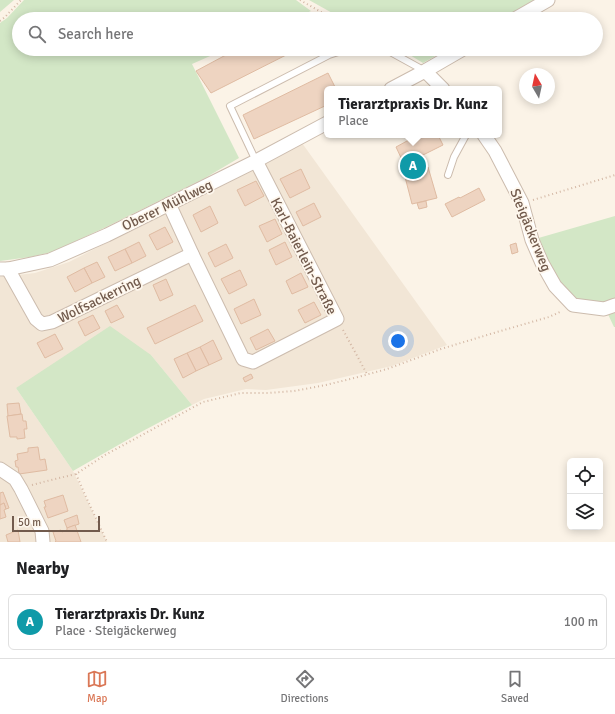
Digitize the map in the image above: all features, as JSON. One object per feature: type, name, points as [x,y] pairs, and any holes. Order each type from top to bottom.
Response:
[{"type":"street","points":[[528,12],[548,0]]},
{"type":"street","points":[[397,86],[452,56]]},
{"type":"street","points":[[425,71],[440,86]]},
{"type":"street","name":"Oberer Mühlweg","points":[[4,269],[50,260],[169,204],[256,161],[324,125]]},
{"type":"street","name":"Steigäckerweg","points":[[486,138],[495,151],[522,204],[532,240],[542,263],[555,286],[573,305]]},
{"type":"street","name":"Karl-Baierlein-Straße","points":[[169,204],[243,359],[253,362],[337,319],[256,161]]},
{"type":"street","name":"Wolfsackerring","points":[[4,269],[36,320],[42,324],[52,322],[192,254]]},
{"type":"street","points":[[573,305],[604,309],[615,305]]},
{"type":"street","points":[[0,469],[15,479],[21,489],[42,531],[43,542]]},
{"type":"lane","points":[[256,161],[230,106],[327,56]]},
{"type":"lane","points":[[398,56],[425,71]]},
{"type":"lane","points":[[448,175],[454,157],[464,138]]},
{"type":"path","points":[[0,21],[21,0]]},
{"type":"path","points":[[300,0],[321,12]]},
{"type":"path","points":[[522,204],[615,176]]},
{"type":"path","points":[[21,489],[47,480],[76,474],[105,455],[203,402],[241,393],[294,391],[387,369],[441,349],[549,317],[573,305]]},
{"type":"path","points":[[337,319],[367,374]]},
{"type":"path","points":[[76,474],[107,542]]},
{"type":"shaded area","points":[[302,143],[447,345],[392,366],[318,383],[266,390],[246,389],[204,399],[192,405],[151,355],[16,388],[73,471],[107,542],[0,542],[0,277],[35,273],[69,262]]},
{"type":"green space","points":[[0,0],[14,0],[0,12]]},
{"type":"green space","points":[[24,0],[296,0],[311,11],[309,12],[13,12]]},
{"type":"green space","points":[[309,0],[534,0],[513,12],[330,12]]},
{"type":"green space","points":[[12,13],[12,56],[210,56],[192,64],[239,158],[205,178],[52,252],[0,261],[0,23]]},
{"type":"green space","points":[[412,56],[436,56],[423,63]]},
{"type":"green space","points":[[615,216],[614,327],[606,310],[576,299],[564,291],[535,239]]},
{"type":"green space","points":[[110,326],[151,355],[192,405],[73,471],[16,388]]},
{"type":"building","points":[[224,56],[284,56],[211,93],[196,71]]},
{"type":"building","points":[[328,73],[334,86],[324,86],[324,106],[254,139],[243,115]]},
{"type":"building","points":[[412,138],[440,138],[443,145],[415,159],[417,170],[428,167],[437,198],[412,204],[404,173],[412,171],[409,161],[404,164],[396,147]]},
{"type":"building","points":[[301,169],[310,188],[290,198],[280,179]]},
{"type":"building","points":[[256,181],[264,196],[245,206],[237,190]]},
{"type":"building","points":[[479,188],[485,200],[452,217],[445,204]]},
{"type":"building","points":[[426,201],[427,207],[419,209],[417,203]]},
{"type":"building","points":[[314,203],[321,217],[303,226],[296,212]]},
{"type":"building","points":[[210,206],[218,223],[201,232],[193,215]]},
{"type":"building","points":[[275,219],[282,234],[267,242],[259,226]]},
{"type":"building","points":[[165,227],[173,242],[157,250],[149,235]]},
{"type":"building","points":[[139,242],[146,256],[132,263],[125,249]]},
{"type":"building","points":[[285,242],[292,257],[276,265],[269,250]]},
{"type":"building","points":[[516,243],[518,252],[512,254],[510,245]]},
{"type":"building","points":[[226,244],[233,258],[215,267],[208,253]]},
{"type":"building","points":[[125,249],[132,263],[115,271],[108,257]]},
{"type":"building","points":[[97,262],[105,277],[92,283],[84,268]]},
{"type":"building","points":[[84,268],[92,283],[75,292],[67,277]]},
{"type":"building","points":[[240,270],[247,285],[229,294],[221,279]]},
{"type":"building","points":[[301,273],[308,287],[292,294],[286,281]]},
{"type":"building","points":[[166,279],[173,295],[160,301],[153,285]]},
{"type":"building","points":[[254,299],[261,315],[241,324],[234,309]]},
{"type":"building","points":[[314,302],[321,315],[305,323],[298,310]]},
{"type":"building","points":[[117,305],[124,317],[111,323],[105,311]]},
{"type":"building","points":[[195,305],[203,321],[155,344],[147,328]]},
{"type":"building","points":[[93,315],[100,328],[85,336],[78,322]]},
{"type":"building","points":[[268,329],[275,341],[256,350],[250,338]]},
{"type":"building","points":[[55,334],[63,349],[45,358],[37,343]]},
{"type":"building","points":[[213,340],[222,359],[209,365],[200,347]]},
{"type":"building","points":[[200,347],[209,365],[196,371],[187,353]]},
{"type":"building","points":[[187,353],[196,371],[183,378],[174,359]]},
{"type":"building","points":[[251,374],[253,378],[245,382],[243,378]]},
{"type":"building","points":[[19,403],[21,414],[8,416],[7,404]]},
{"type":"building","points":[[22,414],[23,421],[26,421],[27,429],[24,429],[25,438],[17,439],[17,437],[10,437],[7,416]]},
{"type":"building","points":[[38,447],[40,460],[45,459],[47,470],[19,474],[15,461],[18,460],[17,454],[28,452],[28,448]]},
{"type":"building","points":[[3,492],[9,508],[6,509],[4,503],[0,505],[0,493]]},
{"type":"building","points":[[63,495],[68,511],[48,518],[44,507],[46,507],[44,501]]},
{"type":"building","points":[[4,503],[6,517],[0,519],[0,505]]},
{"type":"building","points":[[77,515],[79,524],[67,528],[64,520]]},
{"type":"building","points":[[75,525],[81,542],[55,542],[53,532],[61,530],[62,532]]},
{"type":"building","points":[[18,530],[20,542],[8,542],[6,535]]},
{"type":"place","name":"Tierarztpraxis Dr. Kunz","points":[[413,166]]}]
